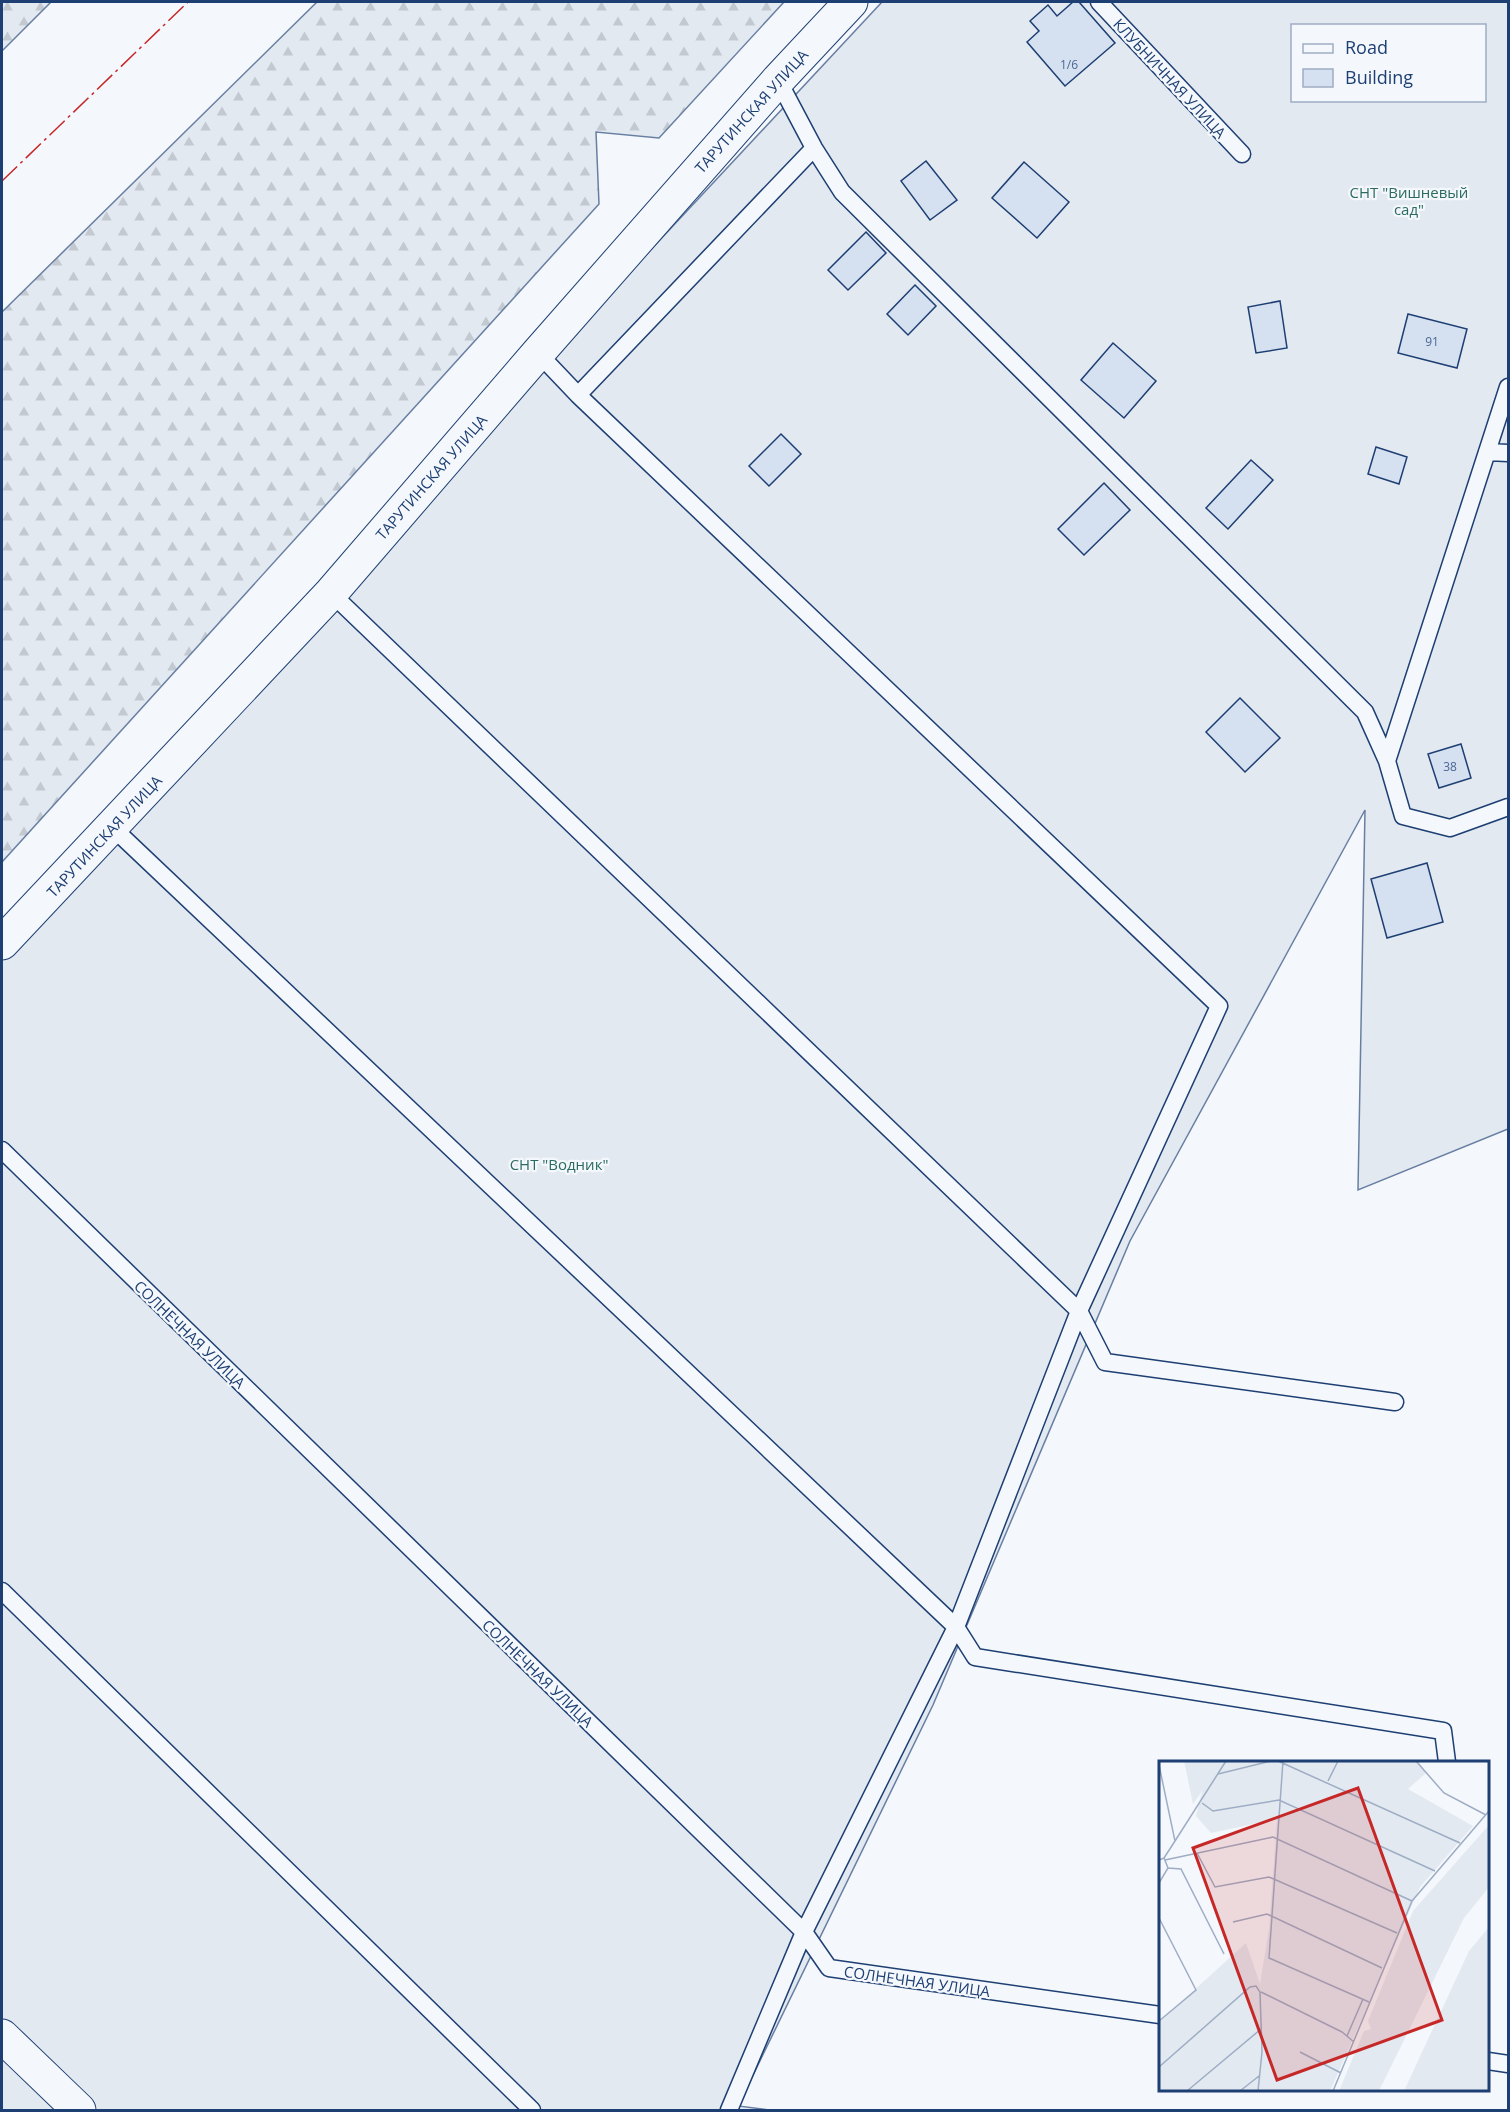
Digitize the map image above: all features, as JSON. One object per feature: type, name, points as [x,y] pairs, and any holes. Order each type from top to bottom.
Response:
[{"type":"main road","name":"ТАРУТИНСКАЯ УЛИЦА","points":[[2,943],[331,593],[778,80],[851,2]]},
{"type":"main road","points":[[2,2036],[79,2110]]},
{"type":"lane","name":"КЛУБНИЧНАЯ УЛИЦА","points":[[1099,2],[1242,154]]},
{"type":"lane","points":[[778,80],[814,148],[842,192],[1365,712],[1387,761],[1404,816],[1450,828],[1509,807]]},
{"type":"lane","points":[[578,395],[814,148]]},
{"type":"lane","points":[[538,353],[578,395],[1219,1006],[1079,1311],[956,1627],[804,1932],[729,2110]]},
{"type":"lane","points":[[1387,761],[1509,387]]},
{"type":"lane","points":[[1487,452],[1509,453]]},
{"type":"lane","points":[[331,593],[1079,1311],[1105,1362],[1395,1402]]},
{"type":"lane","points":[[112,827],[956,1627],[975,1657],[1443,1731],[1447,1761]]},
{"type":"lane","name":"СОЛНЕЧНАЯ УЛИЦА","points":[[2,1150],[804,1932],[829,1968],[1159,2015]]},
{"type":"lane","points":[[2,1591],[532,2110]]},
{"type":"lane","points":[[1489,2061],[1509,2064]]},
{"type":"green space","points":[[2,2],[51,2],[2,51]]},
{"type":"green space","points":[[317,2],[784,2],[659,138],[596,132],[599,204],[2,862],[2,312]]},
{"type":"green space","name":"СНТ \"Водник\"","points":[[882,2],[1508,2],[1508,1129],[1358,1190],[1365,810],[1130,1241],[933,1705],[738,2106],[769,2110],[2,2110],[2,930],[112,827]]},
{"type":"building","points":[[1073,2],[1079,2],[1115,43],[1065,86],[1027,42],[1039,31],[1030,21],[1048,5],[1057,16]]},
{"type":"building","points":[[926,161],[957,200],[930,220],[901,181]]},
{"type":"building","points":[[1024,162],[1069,202],[1037,238],[992,198]]},
{"type":"building","points":[[866,232],[886,253],[848,290],[828,270]]},
{"type":"building","points":[[915,285],[936,306],[908,335],[887,314]]},
{"type":"building","points":[[1280,301],[1287,348],[1256,353],[1248,307]]},
{"type":"building","points":[[1408,314],[1467,329],[1457,368],[1398,353]]},
{"type":"building","points":[[1113,343],[1156,381],[1124,418],[1081,380]]},
{"type":"building","points":[[781,434],[801,454],[769,486],[749,466]]},
{"type":"building","points":[[1376,447],[1407,457],[1399,484],[1368,474]]},
{"type":"building","points":[[1251,460],[1273,480],[1228,529],[1206,508]]},
{"type":"building","points":[[1104,483],[1130,510],[1084,555],[1058,529]]},
{"type":"building","points":[[1240,698],[1280,738],[1245,772],[1206,732]]},
{"type":"building","points":[[1461,744],[1471,778],[1439,788],[1428,754]]},
{"type":"building","points":[[1427,863],[1443,922],[1387,938],[1371,879]]},
{"type":"power","points":[[2,181],[188,2]]},
{"type":"park label","name":"СНТ \"Вишневый сад\"","points":[[1409,200]]}]
